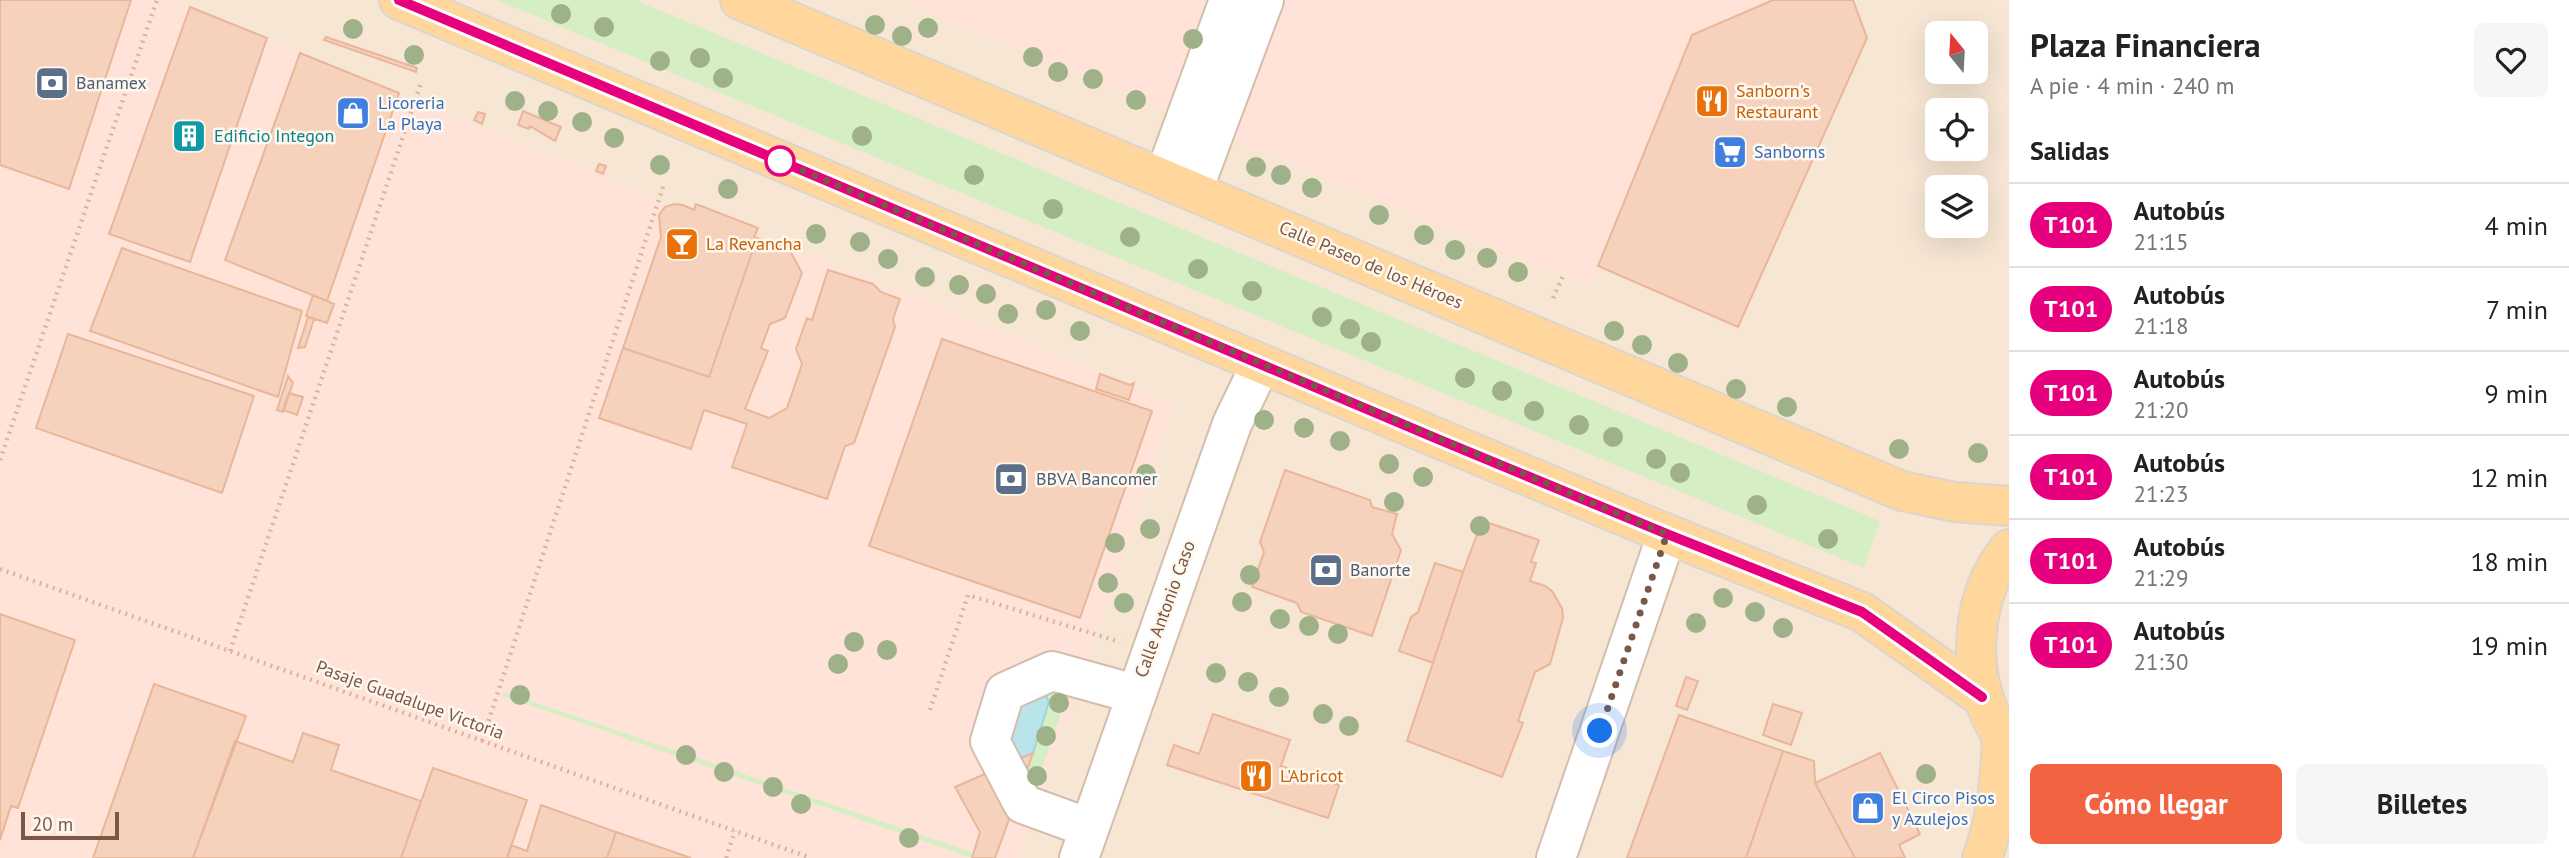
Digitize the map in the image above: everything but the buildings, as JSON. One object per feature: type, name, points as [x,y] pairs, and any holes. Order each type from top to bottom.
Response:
[{"type":"main road","points":[[399,0],[1667,534],[1862,612],[1982,697]]},
{"type":"main road","name":"Calle Paseo de los Héroes","points":[[740,0],[1902,491],[1955,502],[2009,506]]},
{"type":"main road","points":[[1982,858],[1995,812],[2006,742],[1982,697],[1977,660],[1978,623],[1986,588],[2009,549]]},
{"type":"street","points":[[1178,184],[1229,0]]},
{"type":"street","points":[[1178,184],[1264,0]]},
{"type":"street","name":"Calle Antonio Caso","points":[[1084,843],[1232,424],[1261,364]]},
{"type":"street","points":[[1556,858],[1667,534]]},
{"type":"street","points":[[1084,843],[1023,804],[990,741],[1005,691],[1052,671],[1135,694]]},
{"type":"path","points":[[0,460],[158,0]]},
{"type":"path","points":[[230,651],[421,83]]},
{"type":"path","points":[[482,741],[664,184]]},
{"type":"path","points":[[1553,298],[1563,276]]},
{"type":"path","name":"Pasaje Guadalupe Victoria","points":[[0,569],[811,858]]},
{"type":"path","points":[[930,710],[968,595],[1151,651]]},
{"type":"path","points":[[726,858],[735,831]]},
{"type":"shaded area","points":[[0,0],[2009,0],[2009,858],[0,858]]},
{"type":"shaded area","points":[[0,0],[173,0],[649,196],[902,291],[1174,404],[1020,858],[0,858]]},
{"type":"shaded area","points":[[899,0],[1853,0],[1867,38],[1738,327],[1599,266],[1590,286],[1538,266]]},
{"type":"green space","points":[[497,0],[635,0],[1880,521],[1864,568]]},
{"type":"green space","points":[[1070,686],[1034,793],[1025,776],[1043,688]]},
{"type":"green space","points":[[505,692],[974,853],[972,858],[503,696]]},
{"type":"water","points":[[1043,688],[1049,702],[1033,753],[1019,760],[1007,736],[1021,699]]},
{"type":"bus line","name":"T101","points":[[399,0],[1440,440],[1862,612],[1982,697]]},
{"type":"place","name":"Banamex","points":[[52,83]]},
{"type":"place","name":"Sanborn's Restaurant","points":[[1712,101]]},
{"type":"place","name":"Licoreria La Playa","points":[[353,113]]},
{"type":"place","name":"Edificio Integon","points":[[189,136]]},
{"type":"place","name":"Sanborns","points":[[1730,152]]},
{"type":"place","name":"La Revancha","points":[[682,244]]},
{"type":"place","name":"BBVA Bancomer","points":[[1011,479]]},
{"type":"place","name":"Banorte","points":[[1326,570]]},
{"type":"place","name":"L'Abricot","points":[[1256,776]]},
{"type":"place","name":"El Circo Pisos y Azulejos","points":[[1868,808]]},
{"type":"route","points":[[780,161],[1667,534],[1600,731]]}]
